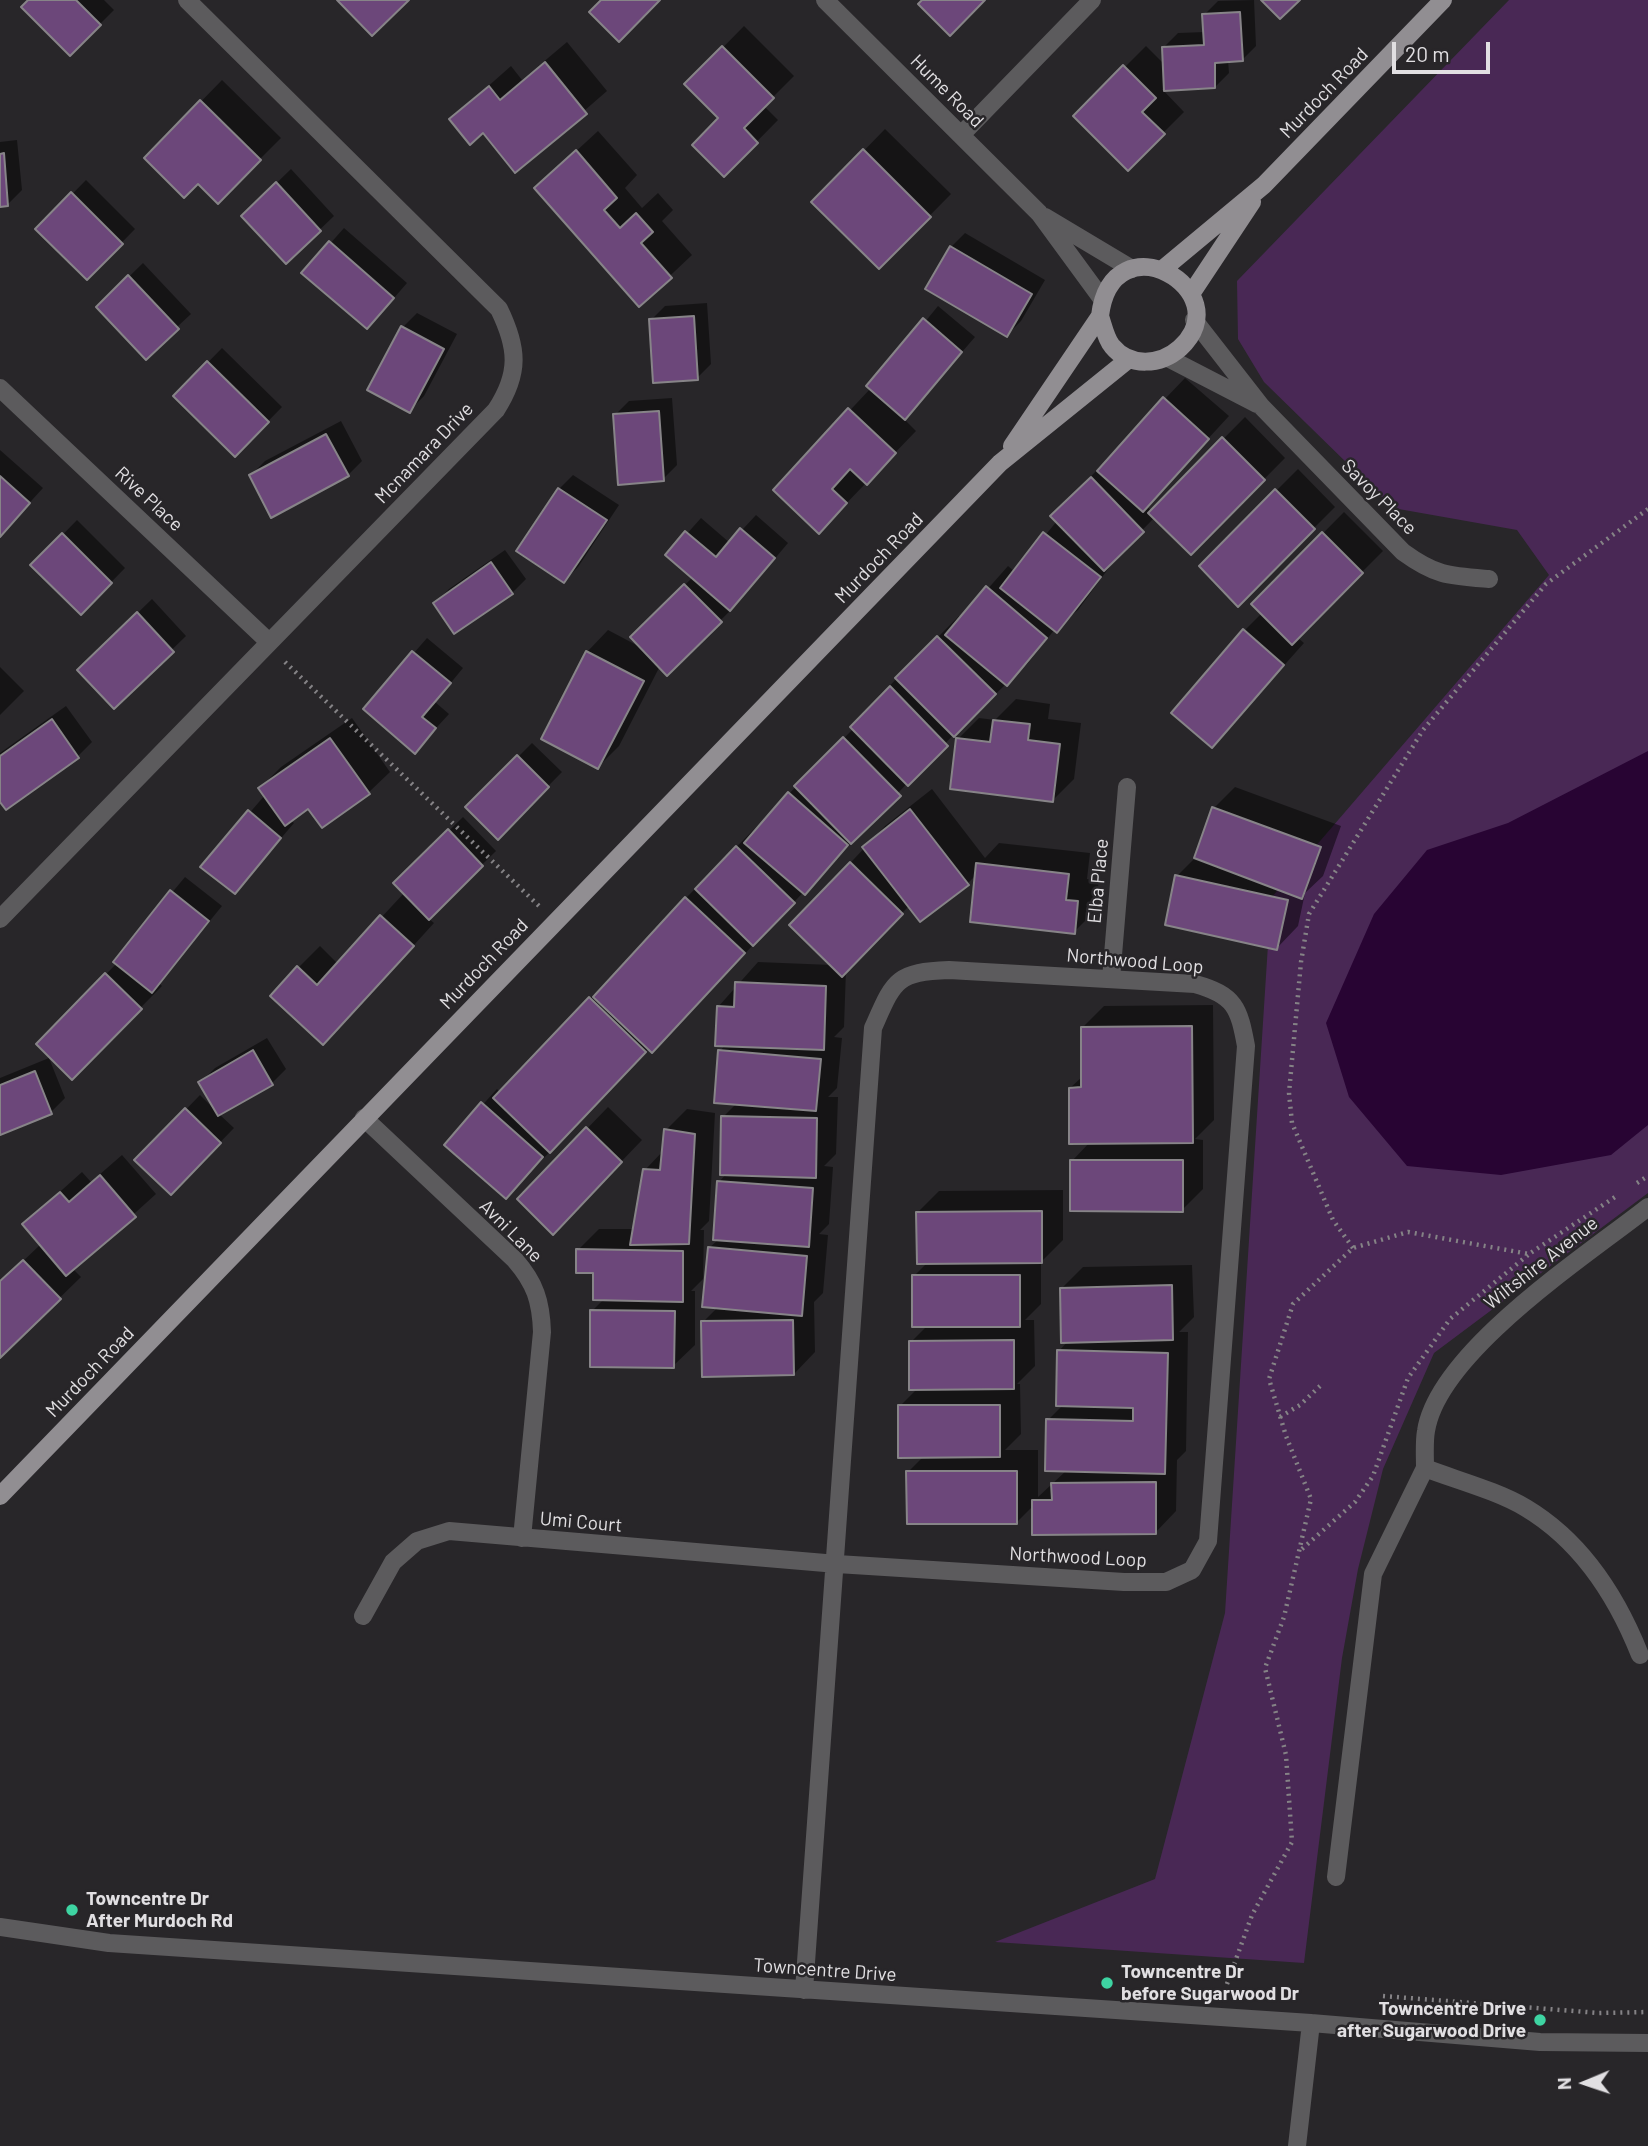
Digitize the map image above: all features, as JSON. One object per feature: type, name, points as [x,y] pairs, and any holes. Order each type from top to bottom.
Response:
[{"type":"main road","name":"Murdoch Road","points":[[1163,269],[1264,185],[1443,0]]},
{"type":"main road","name":"Murdoch Road","points":[[1191,294],[1264,185]]},
{"type":"main road","name":"Murdoch Road","points":[[1000,463],[1101,308],[1112,281],[1132,269]]},
{"type":"main road","points":[[1101,308],[1111,346],[1129,359],[1148,362],[1168,358],[1183,345],[1192,331],[1194,320],[1191,294],[1180,279],[1163,269],[1132,269]]},
{"type":"main road","name":"Murdoch Road","points":[[0,1496],[1000,463],[1129,359]]},
{"type":"street","name":"Mcnamara Drive","points":[[0,919],[496,410],[510,387],[514,365],[512,335],[499,309],[187,0]]},
{"type":"street","name":"Hume Road","points":[[825,0],[1039,214],[1101,308]]},
{"type":"street","points":[[961,135],[1092,0]]},
{"type":"street","name":"Hume Road","points":[[1039,214],[1132,269]]},
{"type":"street","name":"Savoy Place","points":[[1194,320],[1261,406],[1403,552],[1426,569],[1444,575],[1489,579]]},
{"type":"street","name":"Savoy Place","points":[[1168,358],[1261,406]]},
{"type":"street","name":"Rive Place","points":[[0,387],[268,643]]},
{"type":"street","name":"Elba Place","points":[[1111,979],[1127,787]]},
{"type":"street","name":"Northwood Loop","points":[[804,1990],[873,1028],[892,986],[916,971],[949,970],[1195,984],[1219,990],[1239,1010],[1246,1046],[1208,1541],[1192,1570],[1166,1582],[836,1563]]},
{"type":"street","name":"Avni Lane","points":[[364,1118],[515,1260],[528,1275],[541,1301],[542,1332],[522,1538]]},
{"type":"street","name":"Wiltshire Avenue","points":[[1425,1468],[1426,1429],[1440,1392],[1493,1327],[1648,1207]]},
{"type":"street","points":[[1336,1877],[1373,1574],[1425,1468],[1526,1507],[1581,1552],[1624,1615],[1640,1655]]},
{"type":"street","name":"Umi Court","points":[[363,1616],[393,1562],[417,1541],[449,1531],[836,1563]]},
{"type":"street","name":"Towncentre Drive","points":[[0,1927],[109,1943],[1311,2024],[1540,2042],[1648,2043]]},
{"type":"street","points":[[1297,2146],[1311,2024]]},
{"type":"path","points":[[1353,1248],[1333,1220],[1292,1123],[1289,1093],[1301,962],[1309,914],[1423,730],[1486,654],[1546,584],[1648,509]]},
{"type":"path","points":[[268,643],[555,921]]},
{"type":"path","points":[[1630,1187],[1648,1176]]},
{"type":"path","points":[[1227,1984],[1252,1915],[1292,1842],[1286,1755],[1265,1668],[1284,1617],[1311,1499],[1269,1380],[1293,1304],[1353,1248],[1408,1232],[1529,1254],[1621,1193]]},
{"type":"path","points":[[1280,1417],[1300,1405],[1320,1386]]},
{"type":"path","points":[[1383,1996],[1599,2012],[1648,2012]]},
{"type":"shaded area","points":[[1509,0],[1648,0],[1648,1193],[1434,1353],[1383,1469],[1358,1569],[1342,1658],[1304,1963],[995,1942],[1155,1879],[1225,1613],[1271,898],[1549,575],[1517,530],[1393,508],[1264,382],[1238,339],[1237,281]]},
{"type":"shaded area","points":[[1648,751],[1648,1125],[1611,1155],[1501,1175],[1407,1166],[1349,1097],[1326,1023],[1374,914],[1427,850],[1508,823]]},
{"type":"building","points":[[28,0],[76,0],[101,25],[70,56],[21,7]]},
{"type":"building","points":[[337,0],[409,0],[372,36]]},
{"type":"building","points":[[601,0],[660,0],[619,42],[589,12]]},
{"type":"building","points":[[922,0],[985,0],[950,36],[918,4]]},
{"type":"building","points":[[1261,0],[1300,0],[1280,19]]},
{"type":"building","points":[[1240,12],[1243,61],[1215,63],[1215,88],[1164,91],[1162,47],[1204,45],[1202,14]]},
{"type":"building","points":[[722,46],[774,98],[744,128],[758,143],[724,177],[692,145],[718,118],[684,84]]},
{"type":"building","points":[[545,62],[587,114],[515,173],[483,133],[470,145],[449,119],[489,86],[500,100]]},
{"type":"building","points":[[1123,65],[1156,98],[1142,112],[1165,134],[1128,171],[1073,116]]},
{"type":"building","points":[[200,100],[261,160],[218,204],[198,184],[184,198],[144,158]]},
{"type":"building","points":[[863,149],[931,217],[879,269],[811,202]]},
{"type":"building","points":[[576,150],[617,198],[604,210],[620,228],[636,213],[653,232],[641,243],[672,278],[639,307],[534,188]]},
{"type":"building","points":[[4,153],[8,206],[0,207],[0,154]]},
{"type":"building","points":[[276,182],[321,231],[286,264],[241,216]]},
{"type":"building","points":[[71,192],[123,244],[87,280],[35,229]]},
{"type":"building","points":[[329,241],[394,298],[367,329],[301,273]]},
{"type":"building","points":[[950,246],[1032,294],[1007,337],[925,289]]},
{"type":"building","points":[[128,275],[179,329],[146,360],[96,307]]},
{"type":"building","points":[[694,316],[698,380],[653,383],[649,319]]},
{"type":"building","points":[[923,318],[962,352],[905,420],[866,386]]},
{"type":"building","points":[[401,326],[444,349],[410,413],[367,390]]},
{"type":"building","points":[[207,361],[269,422],[235,457],[173,396]]},
{"type":"building","points":[[1163,397],[1209,439],[1143,512],[1097,471]]},
{"type":"building","points":[[848,408],[896,453],[867,485],[850,469],[832,489],[847,503],[819,534],[773,490]]},
{"type":"building","points":[[659,411],[664,481],[618,485],[613,414]]},
{"type":"building","points":[[326,434],[349,476],[271,518],[249,475]]},
{"type":"building","points":[[1222,437],[1265,480],[1191,555],[1148,513]]},
{"type":"building","points":[[0,476],[30,503],[0,537]]},
{"type":"building","points":[[1091,477],[1144,532],[1104,571],[1050,516]]},
{"type":"building","points":[[558,488],[607,520],[564,583],[516,551]]},
{"type":"building","points":[[1275,489],[1315,529],[1238,607],[1199,566]]},
{"type":"building","points":[[740,528],[775,558],[730,611],[665,555],[685,531],[716,557]]},
{"type":"building","points":[[1043,532],[1101,577],[1057,633],[1000,588]]},
{"type":"building","points":[[1322,532],[1363,573],[1292,645],[1251,604]]},
{"type":"building","points":[[62,533],[112,583],[81,615],[30,565]]},
{"type":"building","points":[[491,562],[513,594],[454,634],[433,603]]},
{"type":"building","points":[[684,584],[722,622],[667,676],[630,637]]},
{"type":"building","points":[[986,586],[1047,638],[1007,686],[945,635]]},
{"type":"building","points":[[137,612],[174,652],[114,709],[77,670]]},
{"type":"building","points":[[1243,629],[1284,665],[1212,748],[1171,713]]},
{"type":"building","points":[[937,636],[996,694],[954,737],[895,678]]},
{"type":"building","points":[[412,651],[451,683],[422,717],[436,728],[415,754],[363,709]]},
{"type":"building","points":[[586,651],[644,681],[598,769],[541,739]]},
{"type":"building","points":[[890,686],[948,746],[908,786],[850,727]]},
{"type":"building","points":[[52,719],[79,758],[6,810],[0,802],[0,756]]},
{"type":"building","points":[[993,720],[1030,724],[1028,740],[1060,744],[1053,802],[950,789],[956,738],[990,742]]},
{"type":"building","points":[[843,737],[901,796],[851,844],[794,786]]},
{"type":"building","points":[[330,738],[370,794],[322,828],[308,809],[285,826],[258,788]]},
{"type":"building","points":[[517,755],[549,787],[498,840],[465,807]]},
{"type":"building","points":[[788,792],[848,845],[805,895],[744,843]]},
{"type":"building","points":[[1212,807],[1321,847],[1302,899],[1194,858]]},
{"type":"building","points":[[910,809],[969,885],[920,922],[862,847]]},
{"type":"building","points":[[248,810],[281,838],[235,894],[200,867]]},
{"type":"building","points":[[448,829],[483,866],[429,920],[393,883]]},
{"type":"building","points":[[736,846],[795,903],[753,946],[695,889]]},
{"type":"building","points":[[850,862],[903,914],[842,977],[789,925]]},
{"type":"building","points":[[976,863],[1069,874],[1066,900],[1078,901],[1075,934],[970,922]]},
{"type":"building","points":[[1175,875],[1288,900],[1277,950],[1165,925]]},
{"type":"building","points":[[170,890],[209,921],[152,993],[113,962]]},
{"type":"building","points":[[685,897],[745,953],[652,1053],[593,997]]},
{"type":"building","points":[[380,915],[414,946],[323,1045],[270,996],[297,966],[317,985]]},
{"type":"building","points":[[105,973],[142,1009],[72,1080],[36,1044]]},
{"type":"building","points":[[735,982],[826,986],[824,1050],[715,1046],[717,1006],[734,1007]]},
{"type":"building","points":[[589,997],[646,1052],[550,1153],[493,1098]]},
{"type":"building","points":[[1192,1026],[1193,1143],[1069,1144],[1069,1088],[1081,1087],[1081,1027]]},
{"type":"building","points":[[253,1050],[273,1085],[218,1116],[198,1082]]},
{"type":"building","points":[[718,1050],[821,1059],[816,1111],[714,1103]]},
{"type":"building","points":[[35,1071],[52,1114],[0,1135],[0,1085]]},
{"type":"building","points":[[481,1102],[543,1157],[506,1199],[444,1145]]},
{"type":"building","points":[[185,1108],[221,1143],[171,1195],[134,1160]]},
{"type":"building","points":[[721,1116],[817,1118],[816,1178],[720,1175]]},
{"type":"building","points":[[586,1127],[622,1162],[553,1235],[517,1199]]},
{"type":"building","points":[[664,1129],[695,1134],[689,1244],[630,1245],[643,1169],[660,1170]]},
{"type":"building","points":[[1070,1160],[1183,1160],[1183,1212],[1070,1211]]},
{"type":"building","points":[[100,1175],[136,1217],[66,1276],[22,1224],[60,1192],[69,1202]]},
{"type":"building","points":[[717,1181],[813,1188],[809,1247],[713,1240]]},
{"type":"building","points":[[1042,1211],[1042,1263],[917,1264],[916,1212]]},
{"type":"building","points":[[708,1247],[807,1256],[802,1316],[702,1307]]},
{"type":"building","points":[[576,1249],[683,1251],[683,1302],[593,1300],[593,1273],[576,1273]]},
{"type":"building","points":[[23,1260],[61,1299],[0,1358],[0,1281]]},
{"type":"building","points":[[912,1275],[1020,1275],[1020,1327],[912,1327]]},
{"type":"building","points":[[1172,1285],[1173,1340],[1061,1343],[1060,1288]]},
{"type":"building","points":[[590,1310],[675,1311],[674,1368],[590,1367]]},
{"type":"building","points":[[793,1320],[794,1375],[702,1377],[701,1321]]},
{"type":"building","points":[[1014,1340],[1014,1389],[909,1390],[909,1341]]},
{"type":"building","points":[[1057,1350],[1168,1353],[1165,1474],[1045,1471],[1046,1419],[1133,1421],[1133,1408],[1056,1406]]},
{"type":"building","points":[[898,1405],[1000,1405],[1000,1457],[898,1458]]},
{"type":"building","points":[[906,1471],[1017,1471],[1017,1524],[907,1524]]},
{"type":"building","points":[[1156,1482],[1156,1534],[1032,1535],[1032,1500],[1052,1500],[1051,1483]]},
{"type":"place","name":"Towncentre Dr After Murdoch Rd","points":[[72,1910]]},
{"type":"place","name":"Towncentre Dr before Sugarwood Dr","points":[[1107,1983]]},
{"type":"place","name":"Towncentre Drive after Sugarwood Drive","points":[[1540,2020]]}]
